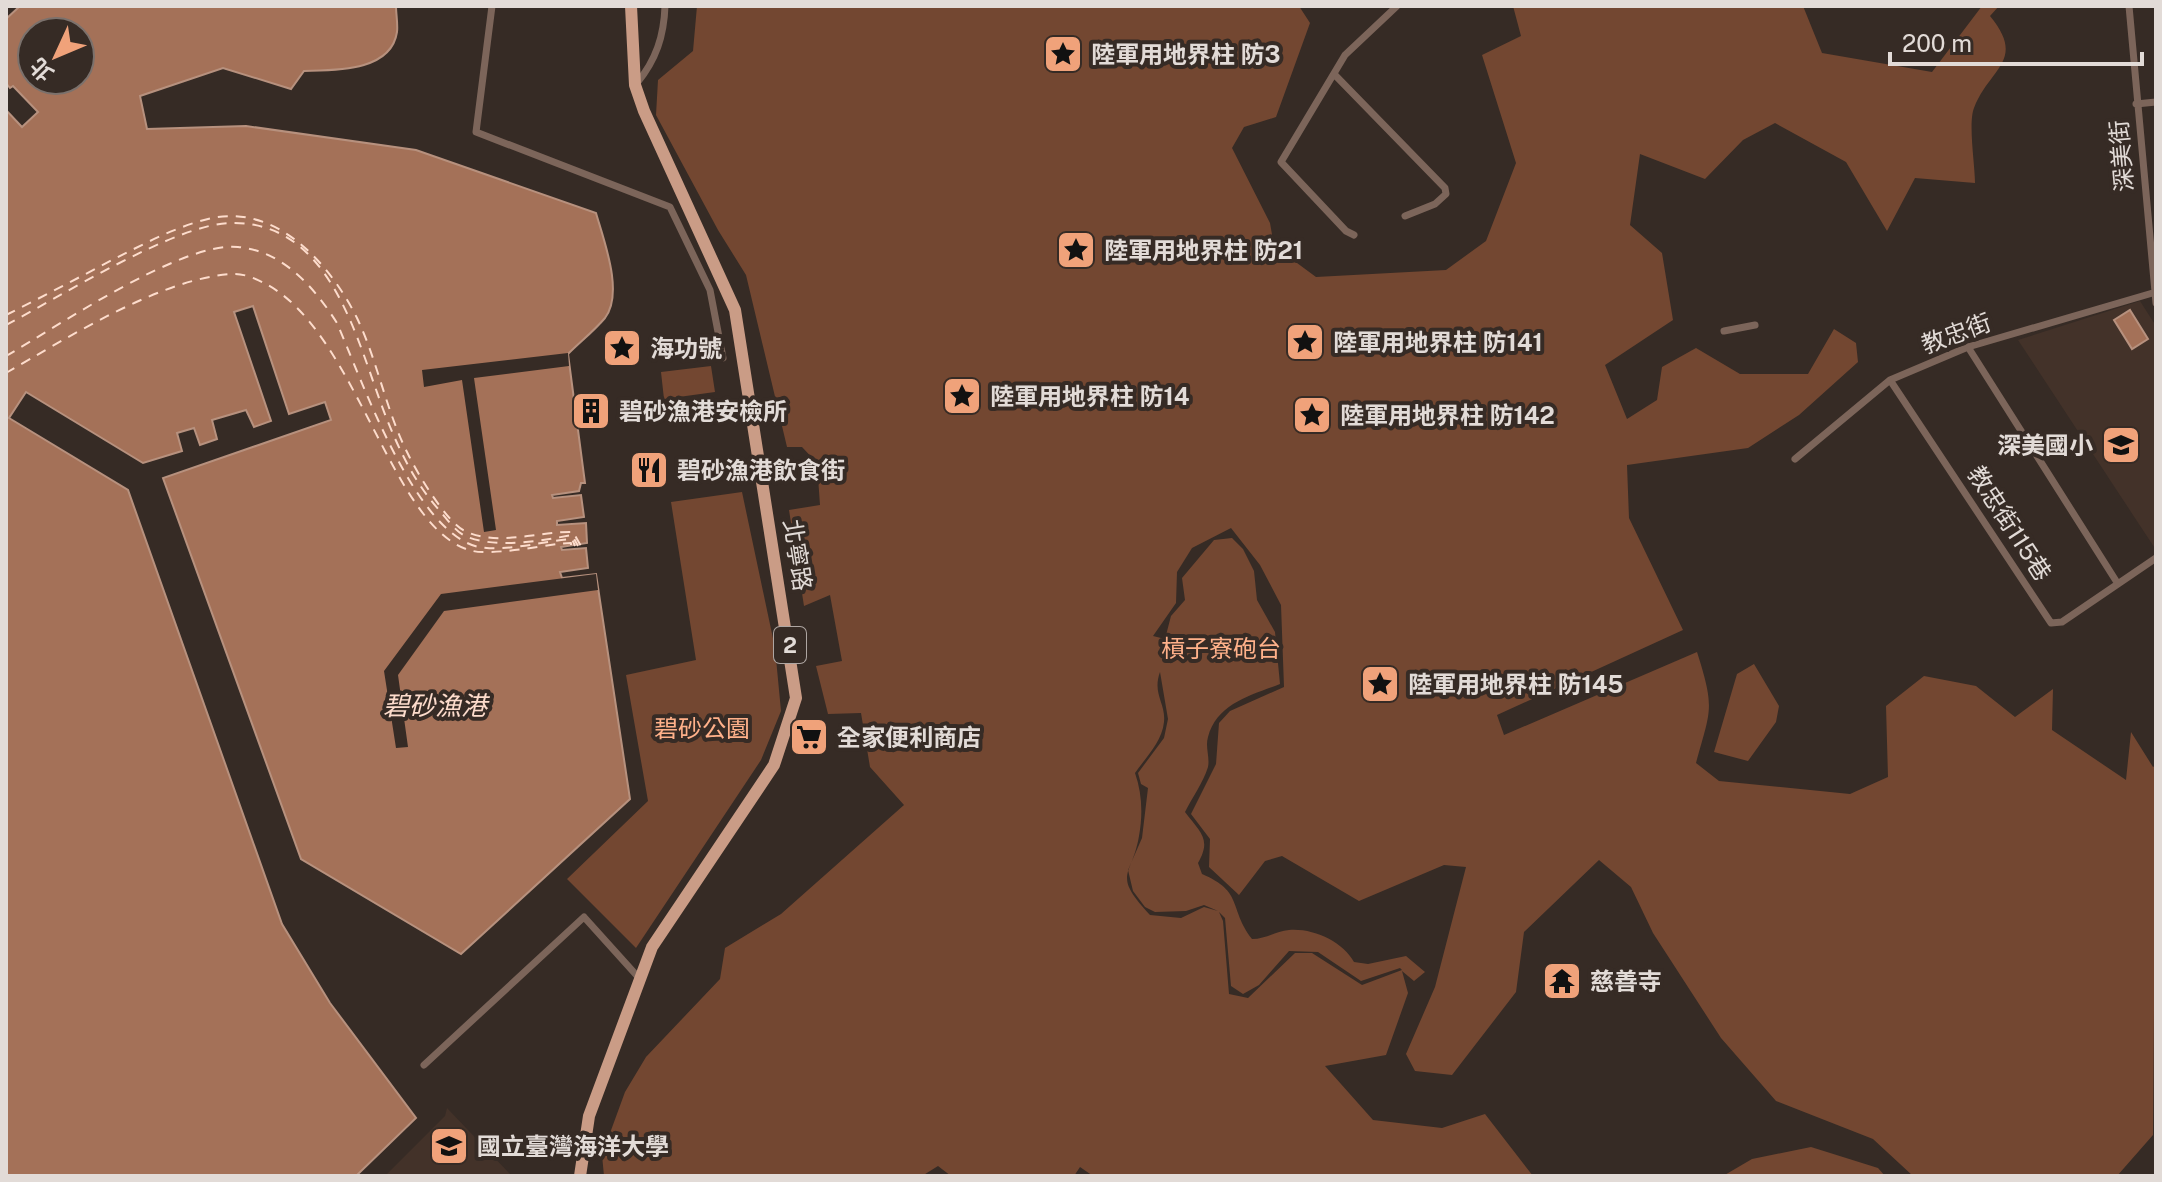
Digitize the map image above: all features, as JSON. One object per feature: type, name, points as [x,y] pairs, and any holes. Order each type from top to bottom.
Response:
[{"type":"main road","name":"北寧路","points":[[580,1176],[589,1116],[639,978],[662,929],[774,765],[796,698],[735,310],[635,85],[631,6]]},
{"type":"street","points":[[492,6],[476,132],[670,207],[710,290],[723,358]]},
{"type":"street","points":[[635,85],[652,64],[664,30],[665,6]]},
{"type":"street","points":[[1354,235],[1346,231],[1281,162],[1355,45],[1397,6]]},
{"type":"street","name":"深美街","points":[[2129,6],[2156,303]]},
{"type":"street","points":[[1334,74],[1445,188],[1446,194],[1440,201],[1405,216]]},
{"type":"street","points":[[2136,104],[2156,102]]},
{"type":"street","name":"教忠街","points":[[1795,459],[1890,380],[1968,347],[2155,292]]},
{"type":"street","points":[[1724,331],[1755,325]]},
{"type":"street","points":[[1968,347],[2118,584],[2156,558]]},
{"type":"street","name":"教忠街115巷","points":[[1890,380],[2051,623],[2062,622],[2118,584]]},
{"type":"street","points":[[424,1065],[584,917],[639,978]]},
{"type":"shaded area","name":"深美國小","points":[[2140,301],[2156,326],[2156,550],[2018,340]]},
{"type":"shaded area","name":"國立臺灣海洋大學","points":[[447,1108],[512,1176],[385,1176],[445,1116]]},
{"type":"green space","name":"槓子寮砲台","points":[[697,6],[1299,6],[1310,23],[1276,117],[1244,127],[1232,148],[1270,223],[1274,246],[1316,277],[1446,270],[1486,241],[1516,163],[1482,55],[1521,36],[1513,6],[1803,6],[1822,53],[1932,72],[1982,6],[1999,6],[1990,16],[2001,31],[2005,54],[1972,115],[1975,183],[1915,178],[1887,231],[1846,162],[1775,123],[1743,140],[1705,179],[1640,154],[1630,225],[1662,253],[1673,320],[1605,365],[1627,419],[1657,400],[1662,367],[1696,348],[1740,374],[1808,374],[1834,329],[1856,343],[1858,362],[1799,415],[1748,448],[1627,465],[1629,518],[1683,630],[1497,715],[1504,735],[1697,652],[1707,686],[1709,708],[1696,763],[1719,781],[1850,794],[1888,777],[1886,706],[1924,676],[1976,686],[2015,717],[2053,689],[2052,730],[2126,780],[2131,732],[2153,767],[2156,765],[2153,1135],[2117,1176],[1913,1176],[1873,1139],[1776,1101],[1721,1038],[1653,933],[1631,887],[1599,860],[1524,932],[1516,992],[1452,1075],[1415,1071],[1406,1054],[1435,987],[1466,867],[1444,865],[1359,901],[1282,856],[1265,861],[1239,895],[1209,867],[1210,839],[1191,814],[1216,764],[1219,723],[1230,711],[1284,687],[1281,605],[1260,565],[1231,528],[1192,548],[1177,572],[1176,603],[1153,636],[1165,639],[1171,616],[1185,600],[1182,578],[1214,540],[1232,538],[1243,549],[1254,571],[1257,600],[1275,632],[1280,684],[1227,708],[1213,725],[1207,741],[1208,767],[1185,812],[1204,842],[1198,863],[1202,874],[1230,894],[1252,939],[1289,930],[1308,931],[1343,948],[1354,962],[1368,964],[1406,956],[1425,972],[1414,981],[1402,971],[1408,993],[1386,1055],[1325,1066],[1373,1120],[1442,1128],[1485,1114],[1533,1176],[1093,1176],[1080,1167],[1074,1176],[951,1176],[938,1166],[922,1176],[604,1176],[602,1155],[625,1092],[646,1057],[720,979],[725,948],[781,914],[904,805],[870,767],[861,713],[828,714],[816,666],[842,661],[830,595],[804,606],[789,510],[820,505],[817,463],[802,447],[787,447],[746,275],[656,115],[658,80],[693,51]],"holes":[[[1160,672],[1168,719],[1164,738],[1138,773],[1141,784],[1148,788],[1142,838],[1132,860],[1139,836],[1141,812],[1135,773],[1157,743],[1163,729],[1163,709],[1158,692]],[[1128,871],[1133,891],[1145,907],[1155,912],[1186,911],[1204,905],[1218,911],[1204,907],[1181,918],[1150,915],[1131,891]],[[1219,912],[1225,918],[1231,986],[1243,994],[1259,985],[1289,951],[1318,952],[1361,981],[1400,968],[1402,970],[1362,985],[1312,953],[1295,953],[1248,998],[1229,994],[1223,921]]]},
{"type":"green space","points":[[711,366],[715,392],[664,399],[661,372]]},
{"type":"green space","name":"碧砂公園","points":[[742,492],[775,648],[781,711],[761,760],[636,948],[567,879],[648,801],[626,675],[696,660],[671,502]]},
{"type":"green space","points":[[1754,664],[1779,706],[1776,722],[1748,761],[1714,752],[1737,674]]},
{"type":"green space","points":[[1811,1147],[1878,1168],[1885,1176],[1723,1176],[1752,1159]]},
{"type":"water","name":"碧砂漁港","points":[[20,6],[396,6],[397,32],[393,45],[373,62],[345,69],[304,71],[291,89],[223,68],[140,96],[147,129],[246,126],[416,150],[596,213],[611,267],[613,295],[605,318],[568,354],[585,483],[581,483],[579,491],[552,495],[553,498],[581,495],[584,517],[557,521],[557,525],[586,523],[587,543],[561,547],[562,550],[586,548],[588,568],[560,572],[562,578],[596,574],[630,799],[461,954],[301,859],[163,478],[331,420],[325,402],[289,414],[253,306],[234,312],[271,421],[254,427],[246,410],[212,420],[217,439],[200,445],[194,428],[177,433],[182,451],[143,463],[26,392],[9,418],[128,490],[282,924],[330,1003],[416,1118],[356,1176],[6,1176],[6,110],[22,127],[38,112],[23,96],[96,96],[96,16],[16,16],[16,89],[6,83],[6,19]]},
{"type":"water","points":[[2130,310],[2148,339],[2132,349],[2114,320]]},
{"type":"pier","points":[[568,353],[569,366],[474,378],[496,530],[484,532],[462,380],[424,387],[422,370]]},
{"type":"pier","points":[[596,574],[598,590],[444,611],[398,675],[408,747],[396,748],[384,671],[441,594]]},
{"type":"ferry route","points":[[6,315],[160,236],[208,219],[233,216],[256,220],[298,242],[316,258],[346,298],[364,335],[408,454],[425,485],[450,518],[465,531],[491,538],[573,532],[581,546]]},
{"type":"ferry route","points":[[6,325],[118,264],[180,235],[231,223],[266,228],[295,243],[318,266],[337,294],[353,326],[404,457],[423,490],[454,528],[465,536],[490,542],[518,543],[572,535],[578,546]]},
{"type":"ferry route","points":[[6,356],[120,288],[185,257],[214,249],[238,247],[254,250],[283,263],[296,273],[328,310],[337,323],[376,415],[412,485],[433,514],[456,536],[479,547],[490,548],[572,539],[575,546]]},
{"type":"ferry route","points":[[6,373],[86,327],[146,298],[205,278],[245,275],[266,284],[298,309],[326,344],[396,472],[419,509],[445,536],[481,552],[571,543],[571,547]]},
{"type":"place","name":"陸軍用地界柱 防3","points":[[1063,54]]},
{"type":"place","name":"陸軍用地界柱 防21","points":[[1076,250]]},
{"type":"place","name":"陸軍用地界柱 防141","points":[[1305,342]]},
{"type":"place","name":"海功號","points":[[622,348]]},
{"type":"place","name":"陸軍用地界柱 防14","points":[[962,396]]},
{"type":"place","name":"碧砂漁港安檢所","points":[[591,411]]},
{"type":"place","name":"陸軍用地界柱 防142","points":[[1312,415]]},
{"type":"place","name":"深美國小","points":[[2121,445]]},
{"type":"place","name":"碧砂漁港飲食街","points":[[649,470]]},
{"type":"place","name":"陸軍用地界柱 防145","points":[[1380,684]]},
{"type":"place","name":"全家便利商店","points":[[809,737]]},
{"type":"place","name":"慈善寺","points":[[1562,981]]},
{"type":"place","name":"國立臺灣海洋大學","points":[[449,1146]]}]
